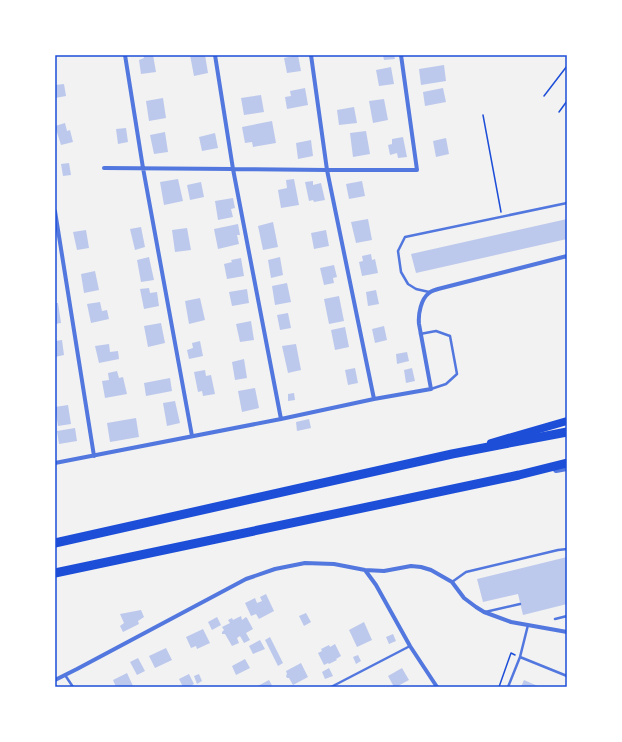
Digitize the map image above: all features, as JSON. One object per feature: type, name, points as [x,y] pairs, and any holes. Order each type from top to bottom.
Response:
[{"type":"highway","points":[[452,454],[567,422]]},
{"type":"highway","points":[[55,544],[452,454],[567,432]]},
{"type":"highway","points":[[55,573],[519,476],[567,463]]},
{"type":"street","points":[[125,55],[143,168],[192,436]]},
{"type":"street","points":[[215,55],[233,169],[282,419]]},
{"type":"street","points":[[311,55],[327,170],[374,399]]},
{"type":"street","points":[[104,168],[417,170],[401,55]]},
{"type":"street","points":[[55,211],[94,456]]},
{"type":"street","points":[[55,463],[431,389],[420,334],[418,315],[423,300],[429,292],[567,256]]},
{"type":"street","points":[[519,476],[567,468]]},
{"type":"street","points":[[55,680],[246,579],[267,571],[305,563],[334,564],[365,570],[384,571],[411,566],[421,567],[431,570],[452,582],[464,598],[484,612],[512,622],[567,632]]},
{"type":"street","points":[[365,570],[376,586],[410,646],[438,687]]},
{"type":"lane","points":[[429,292],[416,289],[408,284],[402,272],[398,251],[405,237],[567,203]]},
{"type":"lane","points":[[420,334],[436,331],[450,336],[457,374],[446,384],[431,389]]},
{"type":"lane","points":[[452,582],[466,572],[567,549]]},
{"type":"lane","points":[[484,612],[520,604]]},
{"type":"lane","points":[[555,619],[567,616]]},
{"type":"lane","points":[[508,687],[520,657],[528,625]]},
{"type":"lane","points":[[331,687],[410,646]]},
{"type":"lane","points":[[520,657],[567,676]]},
{"type":"lane","points":[[65,675],[73,687]]},
{"type":"path","points":[[544,96],[567,66]]},
{"type":"path","points":[[564,70],[567,73]]},
{"type":"path","points":[[559,112],[567,101]]},
{"type":"path","points":[[483,115],[502,217]]},
{"type":"path","points":[[499,687],[511,653],[520,657]]},
{"type":"building","points":[[143,55],[153,55],[156,72],[141,74],[139,60],[144,58]]},
{"type":"building","points":[[190,55],[205,55],[208,73],[194,76]]},
{"type":"building","points":[[298,55],[301,71],[287,73],[284,58]]},
{"type":"building","points":[[383,55],[394,55],[395,59],[384,60]]},
{"type":"building","points":[[444,65],[446,81],[421,85],[419,69]]},
{"type":"building","points":[[391,67],[394,84],[379,86],[376,70]]},
{"type":"building","points":[[64,84],[66,96],[55,98],[55,85]]},
{"type":"building","points":[[305,88],[308,105],[287,109],[285,97],[291,96],[290,91]]},
{"type":"building","points":[[443,88],[446,102],[425,106],[423,92]]},
{"type":"building","points":[[261,95],[264,112],[244,115],[241,98]]},
{"type":"building","points":[[163,98],[166,118],[149,121],[146,101]]},
{"type":"building","points":[[384,99],[388,120],[373,123],[369,101]]},
{"type":"building","points":[[354,107],[357,123],[339,125],[337,110]]},
{"type":"building","points":[[272,121],[276,143],[253,147],[252,142],[245,143],[242,127]]},
{"type":"building","points":[[65,123],[67,131],[70,130],[73,142],[61,145],[55,126]]},
{"type":"building","points":[[126,128],[128,142],[118,144],[116,129]]},
{"type":"building","points":[[366,131],[370,154],[353,157],[350,133]]},
{"type":"building","points":[[165,132],[168,152],[154,154],[150,135]]},
{"type":"building","points":[[215,133],[218,148],[202,151],[199,137]]},
{"type":"building","points":[[403,137],[407,157],[398,158],[397,153],[390,155],[388,145],[392,144],[392,139]]},
{"type":"building","points":[[446,138],[449,154],[436,157],[433,141]]},
{"type":"building","points":[[311,140],[313,156],[298,159],[296,143]]},
{"type":"building","points":[[69,163],[71,175],[63,176],[61,164]]},
{"type":"building","points":[[178,179],[183,201],[164,205],[160,182]]},
{"type":"building","points":[[294,179],[299,205],[281,208],[278,190],[287,188],[286,180]]},
{"type":"building","points":[[313,181],[313,185],[321,183],[325,200],[314,202],[313,200],[309,201],[305,182]]},
{"type":"building","points":[[362,181],[365,196],[349,199],[346,184]]},
{"type":"building","points":[[201,182],[204,197],[190,200],[187,185]]},
{"type":"building","points":[[233,198],[235,208],[231,209],[233,217],[218,220],[215,201]]},
{"type":"building","points":[[368,219],[372,240],[356,243],[351,222]]},
{"type":"building","points":[[567,219],[567,239],[416,273],[411,254]]},
{"type":"building","points":[[273,222],[278,247],[263,250],[258,226]]},
{"type":"building","points":[[238,224],[240,235],[237,235],[239,244],[218,249],[214,229]]},
{"type":"building","points":[[141,227],[145,247],[135,250],[130,229]]},
{"type":"building","points":[[187,228],[191,250],[175,252],[172,230]]},
{"type":"building","points":[[86,230],[89,248],[77,250],[73,232]]},
{"type":"building","points":[[326,230],[329,246],[314,249],[311,233]]},
{"type":"building","points":[[371,254],[372,260],[375,259],[378,273],[362,276],[359,262],[363,261],[362,256]]},
{"type":"building","points":[[149,257],[154,280],[141,282],[137,260]]},
{"type":"building","points":[[280,257],[283,275],[271,278],[268,260]]},
{"type":"building","points":[[241,258],[244,276],[227,279],[224,264],[232,262],[231,260]]},
{"type":"building","points":[[334,265],[337,277],[333,278],[334,283],[324,285],[320,268]]},
{"type":"building","points":[[95,271],[99,290],[84,293],[81,274]]},
{"type":"building","points":[[287,283],[291,302],[275,305],[272,286]]},
{"type":"building","points":[[149,288],[150,293],[157,292],[159,306],[144,309],[140,289]]},
{"type":"building","points":[[247,289],[249,303],[232,306],[229,292]]},
{"type":"building","points":[[376,290],[379,304],[368,306],[366,292]]},
{"type":"building","points":[[339,296],[344,321],[329,324],[324,299]]},
{"type":"building","points":[[200,298],[205,320],[189,324],[185,301]]},
{"type":"building","points":[[100,302],[102,311],[107,310],[109,319],[91,323],[87,304]]},
{"type":"building","points":[[55,303],[58,303],[61,323],[55,324]]},
{"type":"building","points":[[288,313],[291,328],[280,330],[277,315]]},
{"type":"building","points":[[251,321],[254,340],[240,342],[236,324]]},
{"type":"building","points":[[161,323],[165,343],[148,347],[144,326]]},
{"type":"building","points":[[384,326],[387,340],[375,343],[372,329]]},
{"type":"building","points":[[345,327],[349,347],[335,350],[331,330]]},
{"type":"building","points":[[62,340],[64,355],[55,357],[55,341]]},
{"type":"building","points":[[200,341],[203,356],[189,359],[187,350],[193,348],[192,343]]},
{"type":"building","points":[[109,344],[110,352],[118,351],[119,359],[99,363],[95,346]]},
{"type":"building","points":[[296,344],[301,370],[288,373],[282,346]]},
{"type":"building","points":[[407,352],[409,361],[397,364],[396,354]]},
{"type":"building","points":[[244,359],[247,378],[235,380],[232,362]]},
{"type":"building","points":[[355,368],[358,383],[348,385],[345,370]]},
{"type":"building","points":[[412,368],[415,381],[406,383],[404,370]]},
{"type":"building","points":[[205,370],[206,376],[211,375],[215,394],[203,396],[202,391],[198,392],[194,372]]},
{"type":"building","points":[[117,371],[119,378],[123,377],[127,394],[105,398],[102,381],[109,380],[108,373]]},
{"type":"building","points":[[170,378],[172,391],[146,396],[144,383]]},
{"type":"building","points":[[255,388],[259,408],[242,412],[238,391]]},
{"type":"building","points":[[294,393],[295,400],[288,401],[288,394]]},
{"type":"building","points":[[175,401],[180,423],[167,426],[163,403]]},
{"type":"building","points":[[68,405],[71,424],[58,426],[55,407]]},
{"type":"building","points":[[136,418],[139,437],[110,442],[107,423]]},
{"type":"building","points":[[309,419],[311,428],[297,431],[296,422]]},
{"type":"building","points":[[75,428],[77,441],[59,444],[57,431]]},
{"type":"building","points":[[567,557],[567,604],[523,615],[518,594],[483,602],[477,579]]},
{"type":"building","points":[[266,594],[274,611],[259,619],[256,614],[251,616],[245,603],[255,598],[257,603],[262,601],[260,597]]},
{"type":"building","points":[[141,610],[144,617],[138,621],[139,624],[123,632],[120,626],[124,623],[120,614]]},
{"type":"building","points":[[306,613],[311,622],[304,626],[299,616]]},
{"type":"building","points":[[241,616],[242,620],[246,617],[247,618],[253,629],[246,633],[250,640],[244,643],[240,636],[237,638],[239,643],[232,646],[225,634],[222,634],[224,630],[222,627],[230,623],[228,620],[232,618],[233,620]]},
{"type":"building","points":[[217,617],[221,625],[212,630],[208,622]]},
{"type":"building","points":[[364,622],[372,640],[357,647],[349,630]]},
{"type":"building","points":[[203,629],[210,643],[197,649],[196,646],[191,648],[186,637]]},
{"type":"building","points":[[393,634],[396,641],[389,644],[386,637]]},
{"type":"building","points":[[270,637],[283,663],[278,666],[265,640]]},
{"type":"building","points":[[260,640],[265,649],[253,654],[249,646]]},
{"type":"building","points":[[335,644],[341,656],[336,659],[337,660],[324,665],[318,653],[322,651],[321,649]]},
{"type":"building","points":[[166,648],[172,660],[155,668],[149,656]]},
{"type":"building","points":[[358,655],[361,661],[356,664],[353,657]]},
{"type":"building","points":[[138,658],[145,671],[137,675],[130,662]]},
{"type":"building","points":[[245,659],[250,668],[236,675],[232,666]]},
{"type":"building","points":[[301,663],[308,677],[293,685],[286,676],[286,671]]},
{"type":"building","points":[[329,668],[333,676],[325,679],[322,672]]},
{"type":"building","points":[[402,668],[409,680],[394,687],[388,676]]},
{"type":"building","points":[[127,673],[133,686],[116,687],[113,680]]},
{"type":"building","points":[[189,674],[194,684],[188,687],[183,687],[179,679]]},
{"type":"building","points":[[199,674],[202,681],[197,684],[194,676]]},
{"type":"building","points":[[269,680],[273,687],[256,687]]},
{"type":"building","points":[[524,680],[540,687],[521,687]]}]
